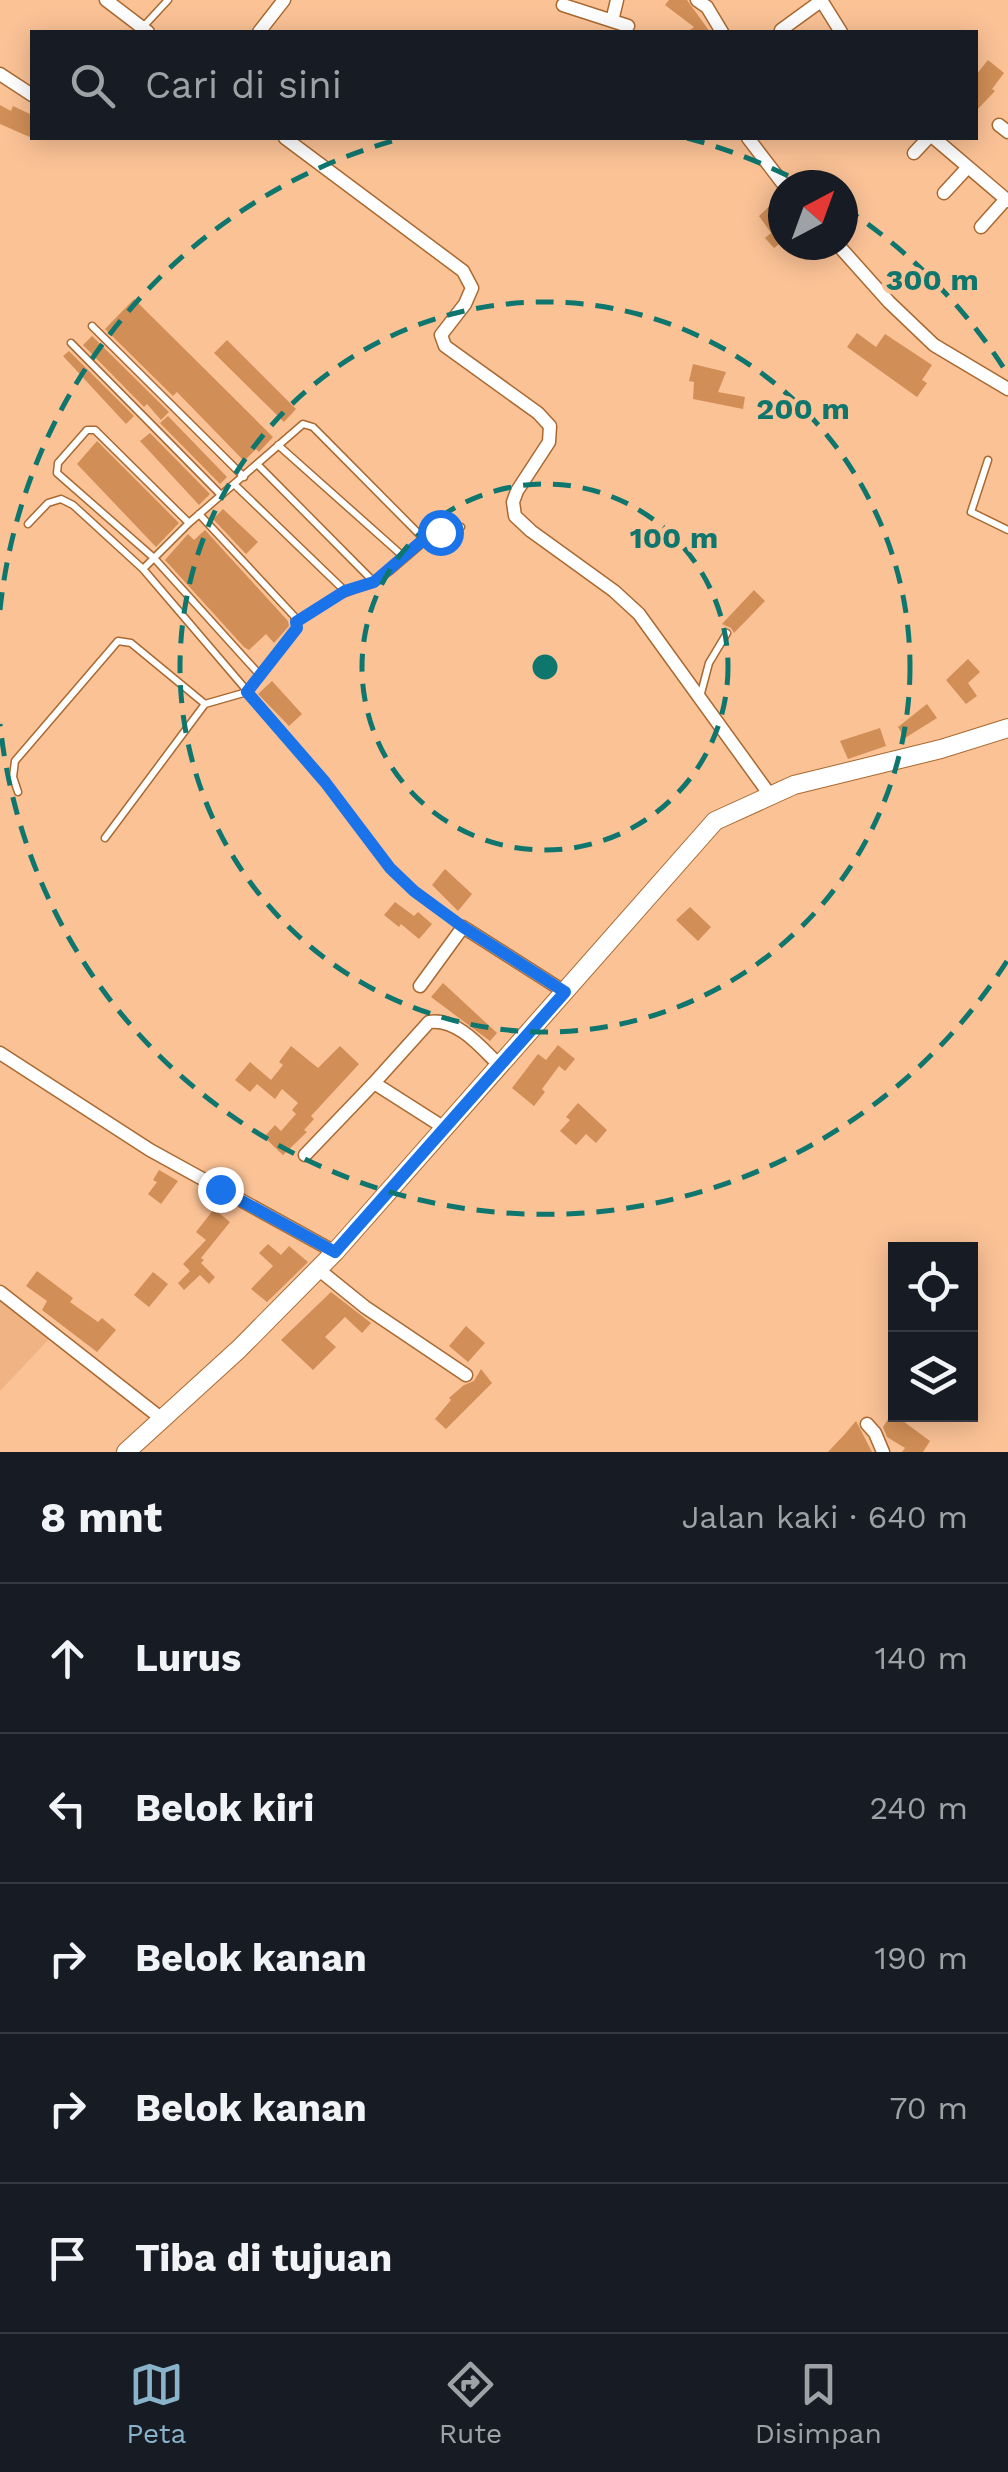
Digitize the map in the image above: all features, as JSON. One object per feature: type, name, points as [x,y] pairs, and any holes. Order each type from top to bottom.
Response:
[{"type":"street","points":[[106,0],[145,30]]},
{"type":"street","points":[[261,30],[284,0]]},
{"type":"street","points":[[612,21],[617,0]]},
{"type":"street","points":[[781,30],[821,0],[840,30]]},
{"type":"street","points":[[701,1],[721,30]]},
{"type":"street","points":[[563,5],[628,26]]},
{"type":"street","points":[[0,74],[30,94]]},
{"type":"street","points":[[288,140],[463,271],[472,288],[441,335],[446,346],[550,426],[549,442],[517,491],[513,502],[516,516],[614,590],[639,614],[770,795]]},
{"type":"street","points":[[750,140],[773,170]]},
{"type":"street","points":[[914,153],[929,140]]},
{"type":"street","points":[[934,140],[1007,200],[981,226]]},
{"type":"street","points":[[944,193],[968,166]]},
{"type":"street","points":[[851,260],[934,345],[1008,389]]},
{"type":"street","points":[[126,1452],[335,1252],[714,822],[794,785],[941,749],[1008,728]]},
{"type":"street","points":[[420,986],[463,927],[565,992]]},
{"type":"street","points":[[305,1155],[429,1022],[449,1023],[498,1064]]},
{"type":"street","points":[[0,1053],[150,1150],[335,1252]]},
{"type":"street","points":[[374,1084],[443,1127]]},
{"type":"street","points":[[318,1270],[364,1307],[466,1374]]},
{"type":"street","points":[[0,1292],[162,1419]]},
{"type":"street","points":[[867,1424],[882,1447],[894,1452]]},
{"type":"lane","points":[[145,30],[168,0]]},
{"type":"lane","points":[[92,326],[244,477]]},
{"type":"lane","points":[[71,344],[221,495]]},
{"type":"lane","points":[[143,569],[189,523],[304,424],[313,427],[424,539]]},
{"type":"lane","points":[[189,523],[95,430],[87,430],[58,463],[56,473],[154,558],[259,674]]},
{"type":"lane","points":[[278,446],[405,558]]},
{"type":"lane","points":[[988,460],[970,512],[1008,530]]},
{"type":"lane","points":[[258,464],[374,582]]},
{"type":"lane","points":[[235,485],[345,591]]},
{"type":"lane","points":[[28,524],[48,503],[61,499],[73,504],[143,569],[325,782],[390,868],[463,927]]},
{"type":"lane","points":[[105,838],[206,704],[247,692],[297,628],[294,616],[199,514]]},
{"type":"lane","points":[[296,622],[345,591],[374,582],[424,539],[461,527]]},
{"type":"lane","points":[[700,698],[710,663],[727,633]]},
{"type":"lane","points":[[18,792],[12,777],[15,761],[118,642],[132,643],[206,704]]},
{"type":"shaded area","points":[[0,1300],[51,1337],[0,1391]]},
{"type":"building","points":[[669,0],[687,0],[709,30],[690,30],[694,27],[665,5]]},
{"type":"building","points":[[988,60],[1004,73],[992,89],[995,91],[978,109],[978,72]]},
{"type":"building","points":[[0,105],[11,111],[13,106],[30,114],[30,137],[0,124]]},
{"type":"building","points":[[768,207],[768,229],[759,216]]},
{"type":"building","points":[[134,299],[273,437],[259,452],[256,449],[244,461],[177,392],[173,396],[105,329]]},
{"type":"building","points":[[857,333],[876,347],[885,334],[932,365],[922,380],[927,383],[917,397],[847,347]]},
{"type":"building","points":[[92,336],[169,412],[161,420],[83,345]]},
{"type":"building","points":[[227,340],[296,409],[284,422],[214,353]]},
{"type":"building","points":[[69,351],[134,416],[126,424],[63,356]]},
{"type":"building","points":[[693,364],[726,372],[718,392],[745,397],[743,409],[693,399],[694,382],[689,381]]},
{"type":"building","points":[[168,416],[227,477],[220,484],[160,423]]},
{"type":"building","points":[[150,433],[210,494],[199,505],[140,441]]},
{"type":"building","points":[[97,441],[179,523],[156,547],[77,464]]},
{"type":"building","points":[[223,509],[258,542],[246,554],[213,519]]},
{"type":"building","points":[[205,530],[288,621],[289,626],[274,643],[266,634],[249,650],[244,647],[165,560],[188,534],[194,540]]},
{"type":"building","points":[[754,590],[765,601],[734,633],[722,624]]},
{"type":"building","points":[[968,659],[980,672],[968,683],[977,696],[966,704],[946,680]]},
{"type":"building","points":[[272,681],[302,714],[289,726],[258,694]]},
{"type":"building","points":[[927,704],[937,718],[905,738],[898,727]]},
{"type":"building","points":[[880,728],[886,746],[848,759],[840,741]]},
{"type":"building","points":[[445,869],[472,894],[458,911],[432,885]]},
{"type":"building","points":[[395,902],[414,916],[418,912],[432,924],[419,939],[384,915]]},
{"type":"building","points":[[690,907],[711,927],[698,941],[676,920]]},
{"type":"building","points":[[443,983],[497,1033],[490,1041],[431,997]]},
{"type":"building","points":[[558,1045],[575,1059],[565,1071],[559,1066],[534,1106],[512,1088],[538,1054],[546,1060]]},
{"type":"building","points":[[291,1046],[318,1068],[340,1046],[359,1064],[311,1116],[314,1119],[304,1130],[307,1132],[283,1155],[264,1137],[275,1125],[281,1131],[296,1114],[292,1110],[298,1103],[282,1089],[275,1099],[257,1084],[250,1092],[235,1080],[250,1062],[271,1080]]},
{"type":"building","points":[[578,1103],[607,1130],[596,1143],[586,1134],[576,1145],[560,1131]]},
{"type":"building","points":[[159,1170],[178,1181],[161,1204],[148,1194],[157,1182],[153,1180]]},
{"type":"building","points":[[214,1209],[230,1222],[201,1258],[215,1277],[209,1284],[200,1275],[184,1290],[178,1283],[190,1271],[183,1264],[206,1240],[196,1232]]},
{"type":"building","points":[[268,1244],[281,1255],[289,1246],[308,1262],[267,1302],[251,1289],[273,1266],[259,1253]]},
{"type":"building","points":[[37,1271],[73,1298],[70,1302],[116,1330],[97,1352],[42,1310],[47,1301],[26,1286]]},
{"type":"building","points":[[153,1272],[168,1284],[149,1307],[134,1295]]},
{"type":"building","points":[[331,1292],[371,1323],[362,1333],[345,1317],[325,1337],[336,1347],[313,1370],[281,1340]]},
{"type":"building","points":[[466,1326],[485,1343],[468,1362],[449,1346]]},
{"type":"building","points":[[481,1369],[492,1383],[446,1429],[435,1419],[449,1398],[474,1381]]},
{"type":"building","points":[[888,1419],[904,1422],[930,1441],[923,1452],[902,1452],[905,1448],[887,1437],[883,1427]]},
{"type":"building","points":[[856,1421],[872,1452],[828,1452],[844,1435]]},
{"type":"route","points":[[220,1189],[335,1252],[565,992],[414,891],[390,868],[325,782],[247,692],[297,628],[296,622],[345,591],[374,582],[424,539],[440,532]]}]
